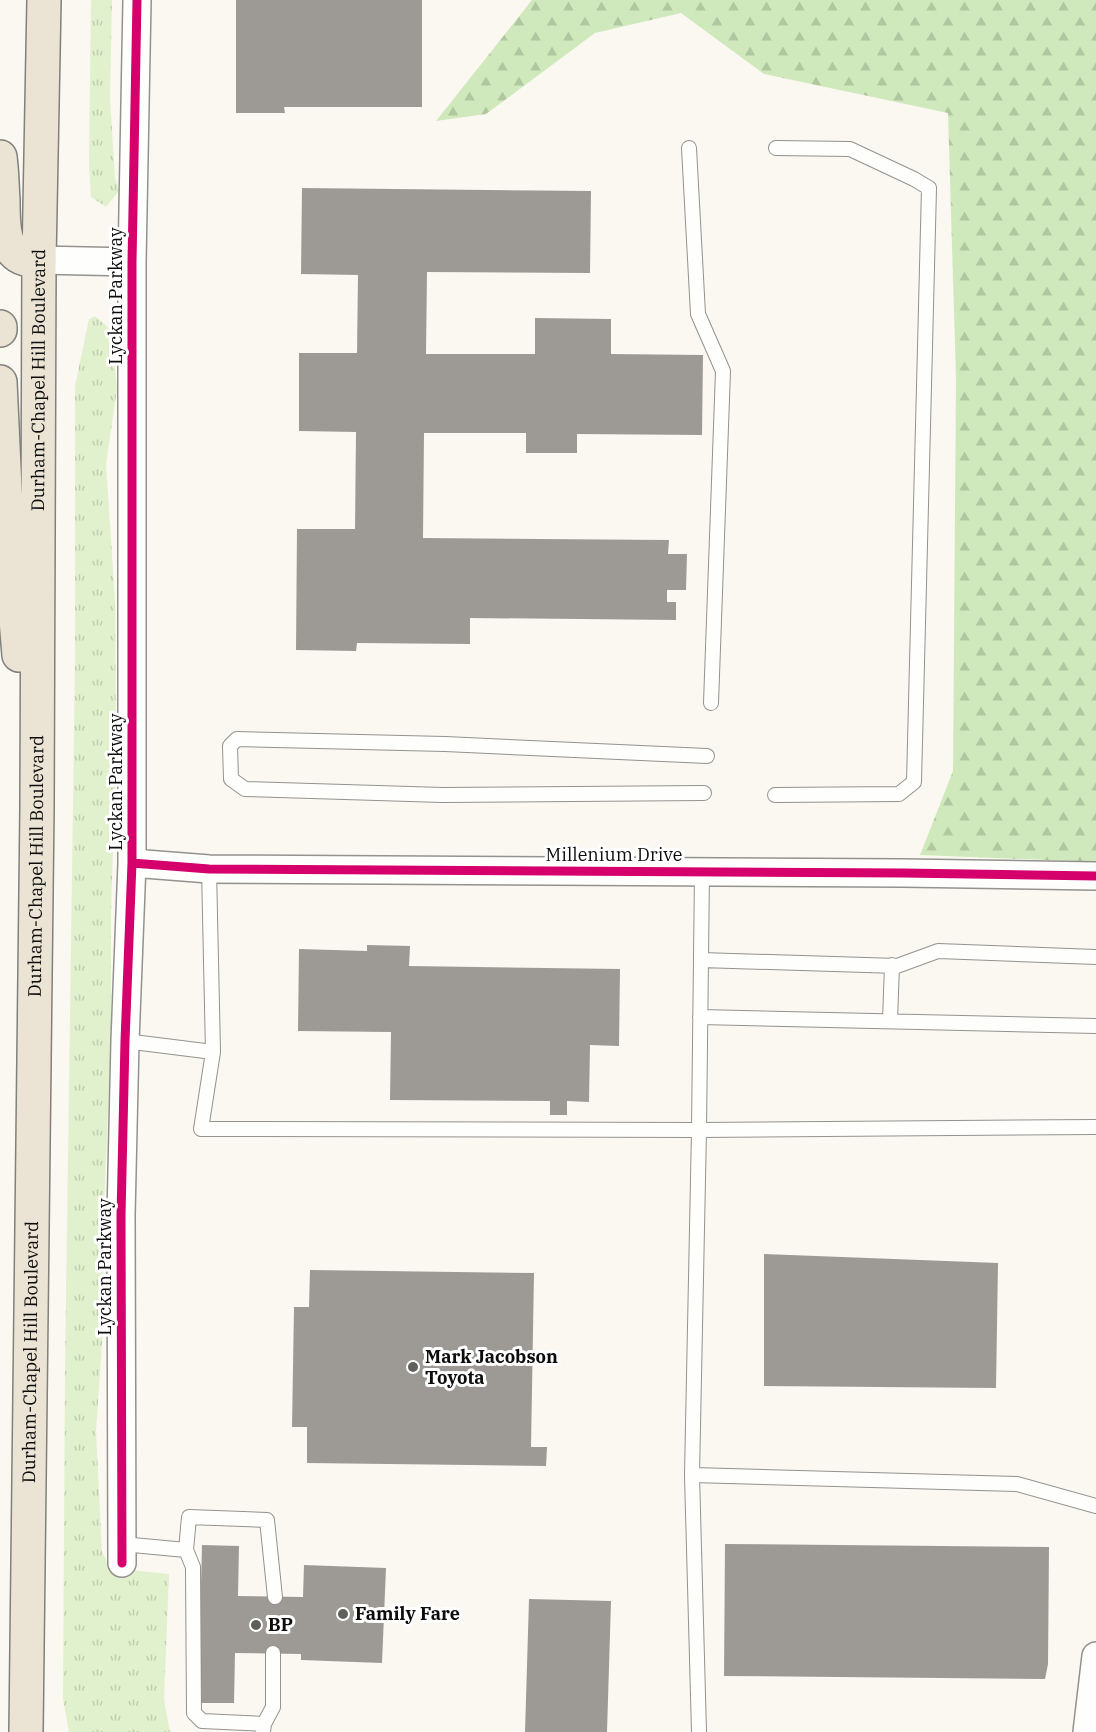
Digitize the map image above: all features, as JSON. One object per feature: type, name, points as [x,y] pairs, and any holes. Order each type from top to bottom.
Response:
[{"type":"highway","name":"Durham-Chapel Hill Boulevard","points":[[26,1732],[37,808],[39,260],[44,0]]},
{"type":"highway","points":[[0,157],[3,224],[7,242],[10,248],[22,257],[39,260]]},
{"type":"highway","points":[[0,382],[5,489],[16,626],[37,808]]},
{"type":"street","name":"Lyckan Parkway","points":[[122,1553],[122,1215],[125,1041],[132,863],[132,262],[137,0]]},
{"type":"street","points":[[39,260],[132,262]]},
{"type":"street","name":"Millenium Drive","points":[[132,863],[209,869],[1096,876]]},
{"type":"street","points":[[1086,1732],[1096,1656]]},
{"type":"lane","points":[[689,148],[698,314],[723,371],[711,703]]},
{"type":"lane","points":[[775,795],[898,794],[914,782],[928,188],[850,149],[776,148]]},
{"type":"lane","points":[[704,793],[443,795],[245,789],[231,779],[230,746],[237,739],[445,744],[707,756]]},
{"type":"lane","points":[[209,869],[213,1052],[201,1129],[699,1130],[1096,1127]]},
{"type":"lane","points":[[699,1732],[692,1475],[702,872]]},
{"type":"lane","points":[[701,960],[897,966],[938,951],[1096,957]]},
{"type":"lane","points":[[890,1021],[892,965]]},
{"type":"lane","points":[[700,1017],[1096,1026]]},
{"type":"lane","points":[[125,1041],[213,1052]]},
{"type":"lane","points":[[692,1475],[1017,1484],[1096,1506]]},
{"type":"lane","points":[[273,1653],[273,1707],[263,1728],[202,1721],[194,1713],[194,1567],[186,1550],[189,1517],[267,1520],[275,1597]]},
{"type":"lane","points":[[122,1553],[186,1550]]},
{"type":"green space","points":[[91,0],[112,0],[110,98],[115,178],[119,191],[106,207],[91,197],[89,162]]},
{"type":"green space","points":[[532,0],[1096,0],[1096,862],[920,855],[953,771],[956,378],[948,113],[764,74],[681,13],[595,33],[486,114],[436,121]]},
{"type":"green space","points":[[95,316],[111,330],[117,389],[106,464],[115,601],[116,750],[103,1330],[96,1431],[102,1552],[110,1568],[169,1574],[164,1700],[170,1732],[69,1732],[63,1699],[65,1370],[75,662],[75,386],[89,319]]},
{"type":"building","points":[[236,0],[422,0],[422,107],[284,107],[285,113],[236,113]]},
{"type":"building","points":[[302,188],[591,191],[590,273],[427,272],[426,354],[535,354],[535,318],[611,319],[611,354],[703,355],[702,435],[577,434],[577,453],[526,453],[526,433],[424,433],[423,538],[669,540],[668,554],[687,554],[686,590],[667,590],[667,602],[676,602],[676,620],[470,618],[470,644],[357,643],[356,651],[296,650],[297,529],[355,529],[356,432],[299,431],[299,353],[357,353],[358,275],[301,274]]},
{"type":"building","points":[[367,945],[410,946],[409,966],[620,969],[619,1046],[590,1045],[589,1102],[567,1101],[567,1115],[550,1115],[550,1101],[390,1100],[391,1032],[298,1031],[299,949],[367,951]]},
{"type":"building","points":[[764,1254],[998,1263],[996,1388],[764,1386]]},
{"type":"building","name":"Mark Jacobson Toyota","points":[[310,1270],[534,1273],[531,1447],[547,1447],[546,1466],[307,1463],[307,1427],[292,1427],[294,1307],[309,1307]]},
{"type":"building","points":[[725,1544],[1049,1547],[1048,1664],[1045,1679],[724,1676]]},
{"type":"building","points":[[202,1545],[239,1546],[238,1596],[303,1597],[304,1565],[386,1568],[382,1663],[301,1660],[301,1654],[235,1653],[234,1703],[198,1703]]},
{"type":"building","points":[[529,1599],[611,1601],[607,1732],[525,1732]]},
{"type":"cycle path","points":[[122,1563],[121,1215],[132,863],[132,262],[137,0]]},
{"type":"cycle path","points":[[132,863],[209,869],[1096,876]]},
{"type":"place","name":"Mark Jacobson Toyota","points":[[413,1367]]},
{"type":"place","name":"Family Fare","points":[[343,1614]]},
{"type":"place","name":"BP","points":[[256,1625]]}]
